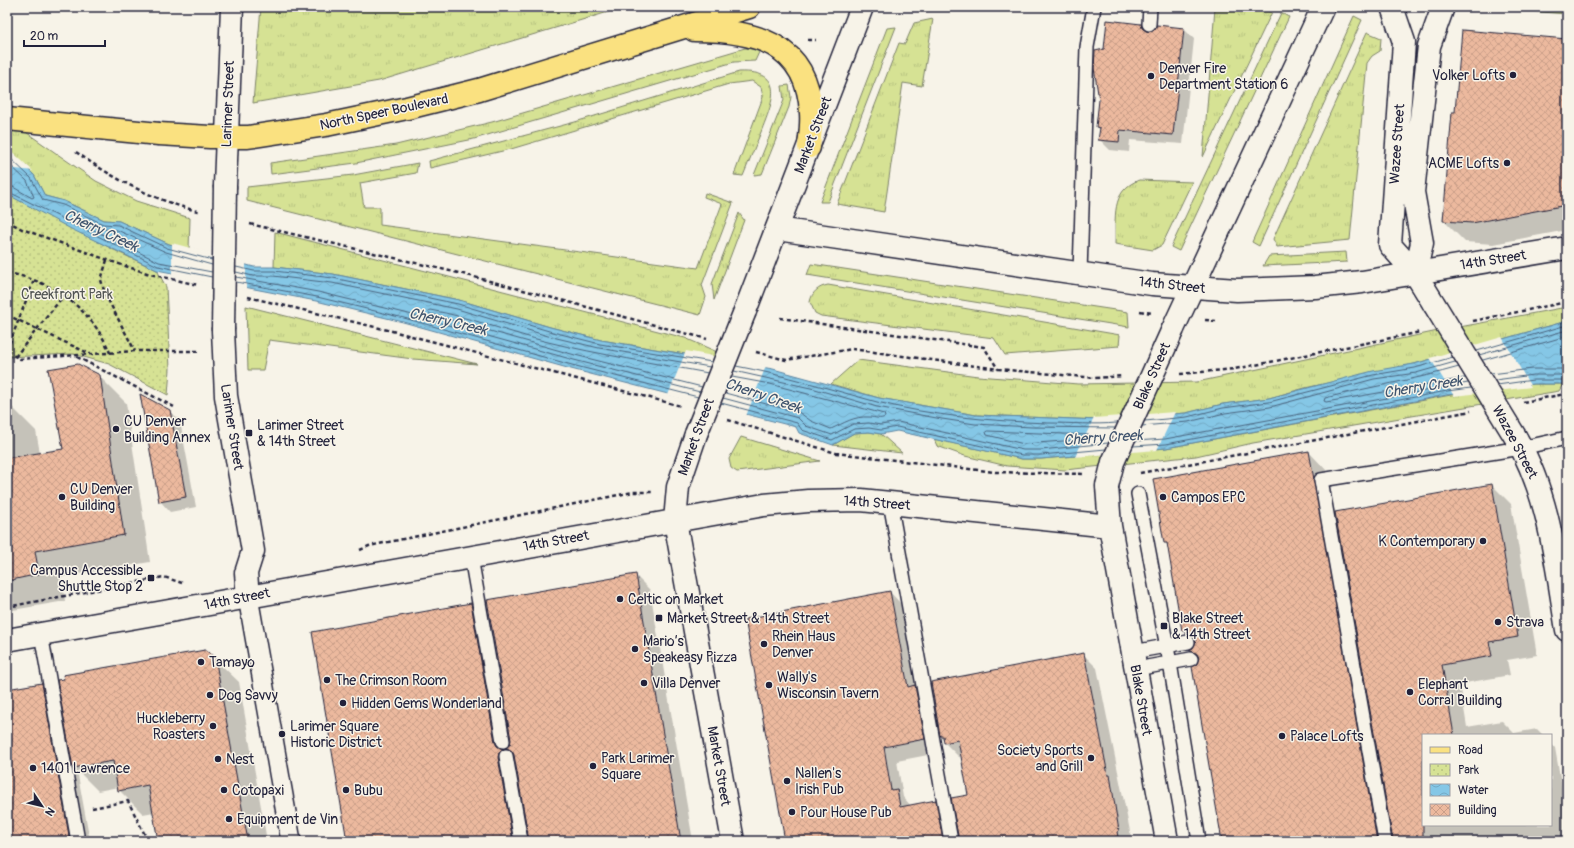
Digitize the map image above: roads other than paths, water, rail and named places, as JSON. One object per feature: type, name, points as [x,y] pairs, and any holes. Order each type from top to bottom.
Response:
[{"type":"main road","name":"Larimer Street","points":[[232,7],[225,186],[223,330],[226,396],[253,551],[246,573],[248,597]]},
{"type":"main road","name":"North Speer Boulevard","points":[[7,120],[159,134],[248,137],[326,125],[472,92],[673,29],[749,7]]},
{"type":"main road","name":"Market Street","points":[[733,841],[675,521],[678,487],[696,434],[777,229],[862,7]]},
{"type":"main road","name":"Blake Street","points":[[1167,841],[1110,526],[1099,480],[1113,462],[1192,288],[1324,7]]},
{"type":"main road","name":"Wazee Street","points":[[1392,7],[1404,42],[1390,245],[1415,273],[1519,443],[1542,495],[1562,574],[1567,630]]},
{"type":"main road","name":"Wazee Street","points":[[1415,273],[1422,243],[1414,192],[1429,46],[1443,7]]},
{"type":"main road","points":[[673,29],[737,32],[765,40],[790,55],[802,76],[810,97],[812,114],[809,146]]},
{"type":"main road","name":"14th Street","points":[[777,229],[1152,284],[1237,290],[1307,288],[1362,282],[1567,248]]},
{"type":"main road","name":"14th Street","points":[[7,640],[764,505],[808,501],[850,500],[890,502],[1110,526]]},
{"type":"street","name":"Larimer Street","points":[[248,597],[291,841]]},
{"type":"lane","points":[[1080,273],[1087,47],[1094,7]]},
{"type":"lane","points":[[1149,24],[1150,7]]},
{"type":"lane","points":[[1385,841],[1321,480],[1519,443],[1567,438]]},
{"type":"lane","points":[[1138,494],[1170,663],[1199,841]]},
{"type":"lane","points":[[890,502],[951,841]]},
{"type":"lane","points":[[471,557],[503,741]]},
{"type":"lane","points":[[41,634],[78,841]]},
{"type":"lane","points":[[1134,660],[1166,646],[1188,642]]},
{"type":"lane","points":[[1134,660],[1170,663],[1190,659]]},
{"type":"lane","points":[[506,756],[521,841]]},
{"type":"water","name":"Cherry Creek","points":[[7,150],[34,175],[45,196],[64,201],[104,220],[119,221],[169,244],[254,267],[274,267],[333,274],[459,300],[550,327],[601,340],[773,369],[879,398],[976,415],[1100,420],[1186,413],[1223,404],[1269,398],[1373,371],[1414,364],[1567,321],[1567,384],[1533,384],[1447,395],[1166,448],[1041,459],[1022,459],[897,431],[881,434],[869,432],[854,433],[833,445],[799,433],[796,427],[571,369],[403,322],[316,301],[157,270],[71,229],[7,194]]},
{"type":"place","name":"Volker Lofts","points":[[1513,75]]},
{"type":"place","name":"Denver Fire Department Station 6","points":[[1151,76]]},
{"type":"place","name":"ACME Lofts","points":[[1507,163]]},
{"type":"place","name":"CU Denver Building Annex","points":[[116,429]]},
{"type":"place","name":"Larimer Street & 14th Street","points":[[249,433]]},
{"type":"place","name":"CU Denver Building","points":[[62,497]]},
{"type":"place","name":"Campos EPC","points":[[1163,497]]},
{"type":"place","name":"K Contemporary","points":[[1483,541]]},
{"type":"place","name":"Campus Accessible Shuttle Stop 2","points":[[151,578]]},
{"type":"place","name":"Celtic on Market","points":[[620,599]]},
{"type":"place","name":"Market Street & 14th Street","points":[[659,618]]},
{"type":"place","name":"Strava","points":[[1498,622]]},
{"type":"place","name":"Blake Street & 14th Street","points":[[1164,626]]},
{"type":"place","name":"Rhein Haus Denver","points":[[764,644]]},
{"type":"place","name":"Mario’s Speakeasy Pizza","points":[[635,649]]},
{"type":"place","name":"Tamayo","points":[[201,662]]},
{"type":"place","name":"The Crimson Room","points":[[327,680]]},
{"type":"place","name":"Villa Denver","points":[[644,683]]},
{"type":"place","name":"Wally's Wisconsin Tavern","points":[[769,685]]},
{"type":"place","name":"Elephant Corral Building","points":[[1410,692]]},
{"type":"place","name":"Dog Savvy","points":[[210,695]]},
{"type":"place","name":"Hidden Gems Wonderland","points":[[343,703]]},
{"type":"place","name":"Huckleberry Roasters","points":[[213,726]]},
{"type":"place","name":"Larimer Square Historic District","points":[[282,734]]},
{"type":"place","name":"Palace Lofts","points":[[1282,736]]},
{"type":"place","name":"Society Sports and Grill","points":[[1091,758]]},
{"type":"place","name":"Nest","points":[[218,759]]},
{"type":"place","name":"Park Larimer Square","points":[[593,766]]},
{"type":"place","name":"1401 Lawrence","points":[[33,768]]},
{"type":"place","name":"Nallen's Irish Pub","points":[[787,781]]},
{"type":"place","name":"Cotopaxi","points":[[224,790]]},
{"type":"place","name":"Bubu","points":[[346,790]]},
{"type":"place","name":"Pour House Pub","points":[[792,812]]},
{"type":"place","name":"Equipment de Vin","points":[[229,819]]},
{"type":"park label","name":"Creekfront Park","points":[[67,294]]}]
